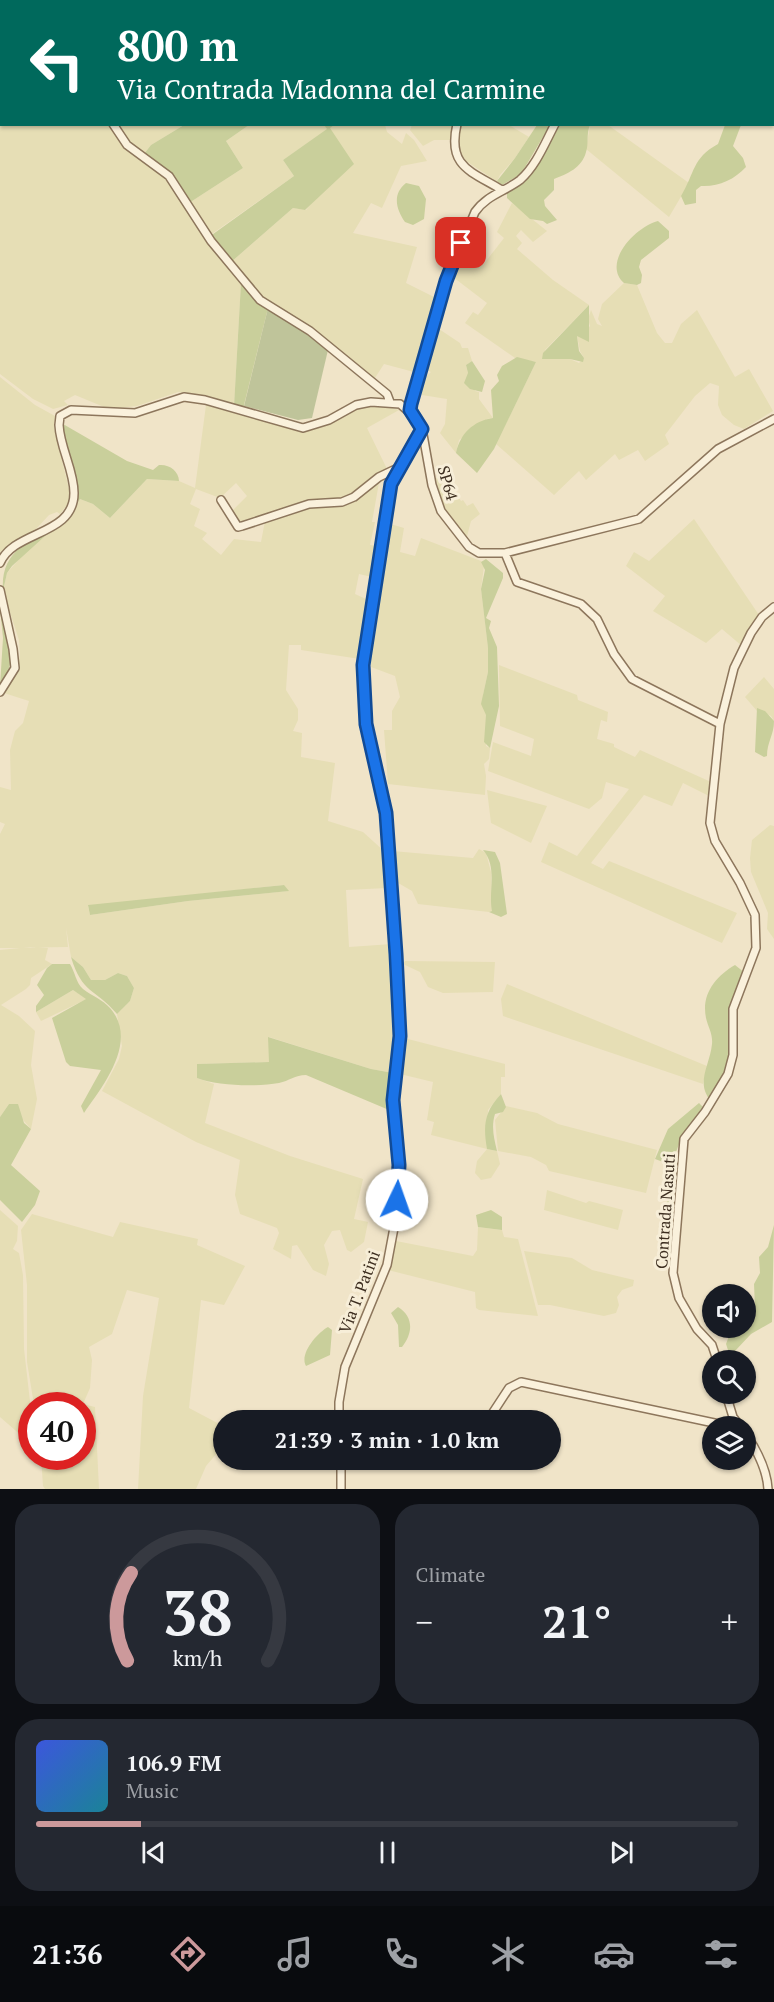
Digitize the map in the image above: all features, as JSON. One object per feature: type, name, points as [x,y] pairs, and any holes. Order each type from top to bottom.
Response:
[{"type":"street","points":[[114,126],[127,145],[169,176],[211,241],[250,290],[260,300],[310,331],[387,394],[390,402]]},
{"type":"street","points":[[457,126],[453,151],[457,158],[469,170],[502,190]]},
{"type":"street","points":[[0,563],[14,548],[63,521],[72,507],[72,481],[59,425],[60,416],[71,410],[135,413],[184,397],[205,400],[303,428],[329,420],[356,405],[390,402],[410,410],[446,281],[469,224],[482,202],[520,179],[532,167],[554,126]]},
{"type":"street","name":"SP64","points":[[410,410],[422,429],[432,485],[441,511],[469,548],[479,553],[505,553],[639,519],[718,449],[774,419]]},
{"type":"street","name":"Via T. Patini","points":[[339,1410],[345,1367],[387,1265],[396,1217],[399,1165],[393,1100],[400,1036],[397,973],[386,813],[366,724],[363,665],[391,484],[422,429]]},
{"type":"street","points":[[221,500],[238,526],[242,526],[309,504],[342,502],[354,497],[380,477],[400,467]]},
{"type":"street","points":[[505,553],[517,582],[581,604],[597,619],[614,654],[632,679],[720,724]]},
{"type":"street","points":[[0,590],[14,649],[15,669],[0,692]]},
{"type":"street","name":"Contrada Nasuti","points":[[714,1350],[712,1345],[696,1329],[679,1298],[673,1273],[684,1139],[705,1112],[728,1074],[733,1055],[733,1009],[756,948],[755,915],[741,884],[715,841],[710,823],[720,724],[734,668],[751,633],[762,617],[774,607]]},
{"type":"street","points":[[495,1410],[509,1388],[520,1382],[702,1420]]},
{"type":"street","points":[[756,1455],[764,1471],[768,1489]]},
{"type":"street","points":[[340,1470],[341,1489]]},
{"type":"shaded area","points":[[0,126],[112,126],[122,141],[165,174],[217,253],[241,283],[234,406],[195,394],[178,392],[137,406],[109,409],[75,395],[64,401],[68,405],[53,409],[33,399],[0,374]]},
{"type":"shaded area","points":[[116,126],[182,126],[151,145],[144,154],[128,141]]},
{"type":"shaded area","points":[[248,126],[325,126],[328,129],[283,160],[294,176],[209,236],[189,203],[243,168],[226,141]]},
{"type":"shaded area","points":[[332,126],[385,126],[387,132],[402,144],[406,133],[414,140],[427,161],[401,166],[382,208],[371,203],[353,233],[417,247],[406,283],[436,298],[414,372],[384,364],[373,381],[318,333],[254,292],[230,263],[293,208],[306,210],[311,204],[329,128]]},
{"type":"shaded area","points":[[412,126],[455,126],[450,140],[434,140],[423,146],[410,130]]},
{"type":"shaded area","points":[[458,126],[511,126],[529,137],[500,175],[497,181],[502,185],[466,161],[455,140]]},
{"type":"shaded area","points":[[590,126],[609,126],[689,183],[669,217],[586,149]]},
{"type":"shaded area","points":[[512,203],[547,231],[533,242],[521,230],[516,236],[522,243],[517,249],[553,280],[589,305],[545,350],[547,359],[570,359],[579,363],[584,358],[577,336],[581,336],[590,326],[588,319],[591,310],[597,324],[602,326],[598,319],[602,304],[624,283],[637,285],[657,333],[665,343],[672,343],[681,324],[697,310],[735,377],[749,369],[773,411],[744,429],[734,425],[722,415],[718,405],[719,386],[710,383],[695,396],[665,435],[669,444],[645,461],[638,450],[619,460],[615,454],[586,480],[579,471],[554,495],[496,444],[536,362],[515,358],[465,323],[473,312],[478,315],[487,303],[453,277],[460,254],[483,265],[504,238],[497,232]]},
{"type":"shaded area","points":[[436,327],[460,343],[462,348],[468,348],[472,361],[466,365],[468,373],[475,391],[479,392],[479,399],[493,418],[487,419],[459,440],[456,453],[440,433],[445,424],[447,399],[422,395],[422,380],[431,372],[424,369]]},
{"type":"shaded area","points":[[0,377],[35,405],[55,416],[54,428],[70,493],[68,504],[60,514],[57,512],[49,515],[36,529],[0,552]]},
{"type":"shaded area","points":[[206,405],[298,431],[324,426],[357,408],[369,405],[385,405],[399,410],[367,428],[388,471],[350,498],[337,502],[317,501],[239,525],[231,512],[247,496],[236,483],[220,498],[196,489],[190,504],[200,509],[194,526],[207,533],[202,539],[221,555],[234,539],[261,542],[265,521],[315,505],[345,503],[358,497],[380,477],[370,545],[377,546],[372,577],[359,574],[355,594],[368,600],[360,659],[301,650],[301,645],[289,645],[286,690],[298,709],[298,720],[293,731],[302,733],[301,757],[335,763],[328,821],[363,832],[385,852],[387,888],[346,890],[349,947],[392,944],[397,1031],[393,1073],[371,1069],[269,1037],[269,1062],[197,1064],[197,1078],[214,1084],[205,1123],[290,1156],[363,1179],[354,1219],[368,1222],[364,1242],[351,1252],[347,1250],[340,1230],[332,1231],[324,1245],[329,1264],[326,1276],[313,1270],[297,1245],[292,1246],[291,1259],[273,1249],[279,1233],[277,1228],[240,1214],[235,1195],[240,1160],[196,1142],[102,1091],[119,1059],[122,1046],[117,1014],[130,1001],[134,988],[127,976],[118,973],[105,980],[91,980],[83,967],[71,957],[66,928],[68,947],[0,948],[0,834],[5,824],[0,822],[0,787],[11,790],[10,750],[15,731],[23,723],[29,701],[4,693],[18,671],[20,654],[19,640],[3,591],[7,573],[28,549],[65,520],[80,499],[93,504],[110,518],[147,479],[179,481],[195,488]],"holes":[[[283,885],[288,891],[188,901],[90,915],[88,906]]]},
{"type":"shaded area","points":[[436,478],[449,482],[461,501],[463,500],[467,506],[473,503],[480,514],[471,521],[466,540],[452,522],[440,500]]},
{"type":"shaded area","points":[[694,519],[759,615],[742,646],[722,629],[706,643],[653,611],[665,596],[626,566],[634,552],[649,561]]},
{"type":"shaded area","points":[[387,523],[404,528],[400,552],[415,556],[421,538],[481,561],[484,566],[481,589],[488,648],[488,672],[483,695],[486,715],[486,746],[490,748],[489,759],[484,764],[485,795],[388,784],[384,730],[392,730],[392,711],[400,697],[395,676],[371,667],[370,654]]},
{"type":"shaded area","points":[[499,665],[577,695],[578,700],[608,712],[607,722],[601,720],[597,739],[614,744],[614,747],[635,757],[640,750],[711,782],[709,796],[683,783],[672,806],[644,795],[591,863],[603,869],[609,861],[737,913],[722,943],[541,862],[549,842],[577,856],[629,789],[606,782],[602,798],[589,809],[488,771],[493,742],[531,756],[534,739],[500,726]]},
{"type":"shaded area","points":[[764,677],[774,689],[774,721],[771,716],[757,709],[757,711],[745,697]]},
{"type":"shaded area","points":[[487,790],[547,806],[531,843],[491,823]]},
{"type":"shaded area","points":[[770,825],[774,826],[774,939],[767,929],[768,913],[751,872],[750,858],[752,840]]},
{"type":"shaded area","points":[[479,849],[486,853],[491,872],[492,911],[418,904],[412,891],[393,880],[392,851],[473,858]]},
{"type":"shaded area","points":[[48,948],[45,960],[52,964],[31,978],[30,985],[26,989],[1,1005],[19,1016],[35,1031],[31,1065],[37,1099],[31,1129],[9,1104],[0,1117],[0,950]]},
{"type":"shaded area","points":[[405,961],[495,962],[493,992],[443,993],[428,987],[420,972],[403,964]]},
{"type":"shaded area","points":[[507,984],[707,1066],[703,1084],[503,1016],[501,999]]},
{"type":"shaded area","points":[[73,990],[87,999],[41,1021],[36,1012]]},
{"type":"shaded area","points":[[404,1038],[505,1064],[505,1077],[501,1077],[501,1094],[488,1110],[487,1149],[431,1135],[434,1122],[427,1120],[433,1082],[400,1074]]},
{"type":"shaded area","points":[[506,1106],[537,1113],[558,1124],[657,1150],[646,1193],[549,1171],[546,1165],[531,1157],[498,1151],[495,1120]]},
{"type":"shaded area","points":[[487,1149],[497,1151],[500,1164],[491,1178],[481,1180],[475,1173],[477,1161]]},
{"type":"shaded area","points":[[547,1190],[586,1203],[589,1201],[623,1210],[618,1230],[544,1210]]},
{"type":"shaded area","points":[[0,1210],[18,1226],[17,1241],[13,1249],[19,1253],[23,1275],[24,1349],[29,1392],[18,1392],[18,1433],[0,1417]]},
{"type":"shaded area","points":[[32,1214],[113,1237],[120,1222],[198,1239],[197,1245],[245,1266],[224,1305],[201,1300],[189,1408],[213,1421],[213,1458],[206,1466],[196,1489],[138,1489],[143,1396],[159,1298],[127,1290],[112,1334],[89,1347],[92,1360],[88,1392],[32,1392],[27,1362],[27,1285],[21,1230]]},
{"type":"shaded area","points":[[478,1227],[502,1230],[504,1237],[518,1239],[538,1316],[479,1310],[476,1308],[475,1292],[388,1270],[396,1241],[473,1256],[477,1250]]},
{"type":"shaded area","points":[[524,1251],[572,1258],[592,1270],[634,1280],[633,1286],[622,1290],[617,1297],[619,1305],[616,1313],[604,1316],[550,1305],[538,1305]]},
{"type":"shaded area","points":[[96,1428],[99,1489],[45,1489],[42,1470],[96,1470]]},
{"type":"green space","points":[[182,126],[248,126],[226,141],[243,168],[189,203],[168,172],[144,154],[151,145]]},
{"type":"green space","points":[[325,126],[333,126],[330,128],[354,164],[305,210],[293,208],[230,263],[209,237],[294,176],[283,160],[327,129]]},
{"type":"green space","points":[[536,126],[549,126],[521,174],[502,185],[497,181]]},
{"type":"green space","points":[[559,126],[590,126],[584,158],[578,166],[554,179],[554,190],[544,200],[545,206],[557,220],[547,224],[530,219],[507,198],[507,193],[539,162]]},
{"type":"green space","points":[[725,126],[741,126],[733,146],[743,158],[746,167],[725,182],[701,186],[696,190],[696,203],[685,205],[681,196],[695,167],[703,155],[718,144]]},
{"type":"green space","points":[[406,183],[419,186],[426,199],[424,219],[413,225],[405,222],[399,212],[397,202],[399,192]]},
{"type":"green space","points":[[658,221],[669,231],[669,238],[641,260],[639,267],[642,275],[641,283],[637,285],[624,283],[618,275],[619,255],[632,237]]},
{"type":"green space","points":[[241,283],[268,308],[243,409],[234,406]]},
{"type":"green space","points":[[589,305],[589,342],[577,336],[579,351],[584,358],[583,362],[570,359],[542,359],[543,353]]},
{"type":"green space","points":[[268,308],[315,338],[328,350],[312,418],[298,420],[244,406]]},
{"type":"green space","points":[[517,357],[536,362],[494,449],[477,473],[456,453],[458,446],[464,434],[474,425],[493,418],[491,390],[499,381],[497,375],[502,366]]},
{"type":"green space","points":[[472,361],[485,381],[482,392],[470,389],[464,383],[468,373],[466,365]]},
{"type":"green space","points":[[63,424],[127,461],[153,470],[159,465],[170,467],[177,474],[179,481],[147,479],[110,518],[93,504],[80,499],[77,503],[75,483],[62,434]]},
{"type":"green space","points":[[56,526],[12,566],[7,573],[3,591],[3,578],[11,557],[26,543]]},
{"type":"green space","points":[[486,559],[503,573],[486,618],[491,621],[489,628],[497,647],[499,706],[490,748],[484,742],[486,715],[481,704],[488,672],[488,648],[481,589],[485,570],[481,562]]},
{"type":"green space","points":[[0,608],[9,638],[11,658],[6,677],[0,686],[3,638]]},
{"type":"green space","points":[[757,708],[765,711],[774,721],[767,756],[764,757],[755,752]]},
{"type":"green space","points":[[483,850],[495,852],[500,863],[507,914],[501,917],[489,912],[492,911],[491,871],[488,857]]},
{"type":"green space","points":[[284,885],[289,891],[188,901],[90,915],[88,905]]},
{"type":"green space","points":[[71,957],[83,967],[91,980],[105,980],[118,973],[127,976],[134,988],[130,1001],[117,1014],[80,978]]},
{"type":"green space","points":[[52,964],[70,964],[81,987],[107,1005],[118,1021],[121,1035],[120,1049],[115,1063],[84,1113],[81,1106],[101,1070],[70,1066],[66,1062],[52,1018],[86,999],[73,990],[36,1012],[36,1006],[44,995],[37,985]]},
{"type":"green space","points":[[735,965],[745,973],[732,1003],[732,1049],[725,1073],[711,1101],[704,1087],[712,1040],[706,1018],[706,1001],[716,980]]},
{"type":"green space","points":[[268,1037],[371,1069],[393,1073],[389,1110],[306,1075],[279,1083],[260,1085],[226,1084],[197,1078],[197,1064],[269,1062]]},
{"type":"green space","points":[[501,1094],[506,1107],[503,1112],[495,1114],[493,1123],[497,1151],[487,1149],[485,1126],[491,1107]]},
{"type":"green space","points":[[699,1103],[705,1109],[679,1144],[673,1160],[666,1163],[655,1159],[668,1129]]},
{"type":"green space","points":[[9,1104],[18,1104],[24,1123],[31,1129],[11,1165],[40,1191],[35,1205],[22,1222],[0,1200],[0,1117]]},
{"type":"green space","points":[[672,1199],[678,1201],[673,1243],[660,1237],[662,1209]]},
{"type":"green space","points":[[491,1210],[502,1217],[502,1230],[478,1227],[476,1215]]},
{"type":"green space","points":[[774,1225],[772,1322],[756,1331],[756,1284],[754,1284],[760,1273],[759,1257],[768,1247]]},
{"type":"green space","points":[[398,1307],[407,1316],[410,1326],[406,1342],[402,1347],[399,1347],[398,1325],[391,1313]]},
{"type":"green space","points":[[328,1327],[332,1330],[330,1355],[306,1366],[304,1361],[307,1350],[314,1339]]},
{"type":"green space","points":[[728,1338],[747,1338],[736,1350],[728,1350],[726,1344]]},
{"type":"route","points":[[397,1200],[399,1165],[393,1100],[400,1036],[396,954],[386,813],[380,778],[366,724],[363,703],[363,665],[391,484],[422,429],[410,410],[411,404],[446,281],[461,243]]}]
